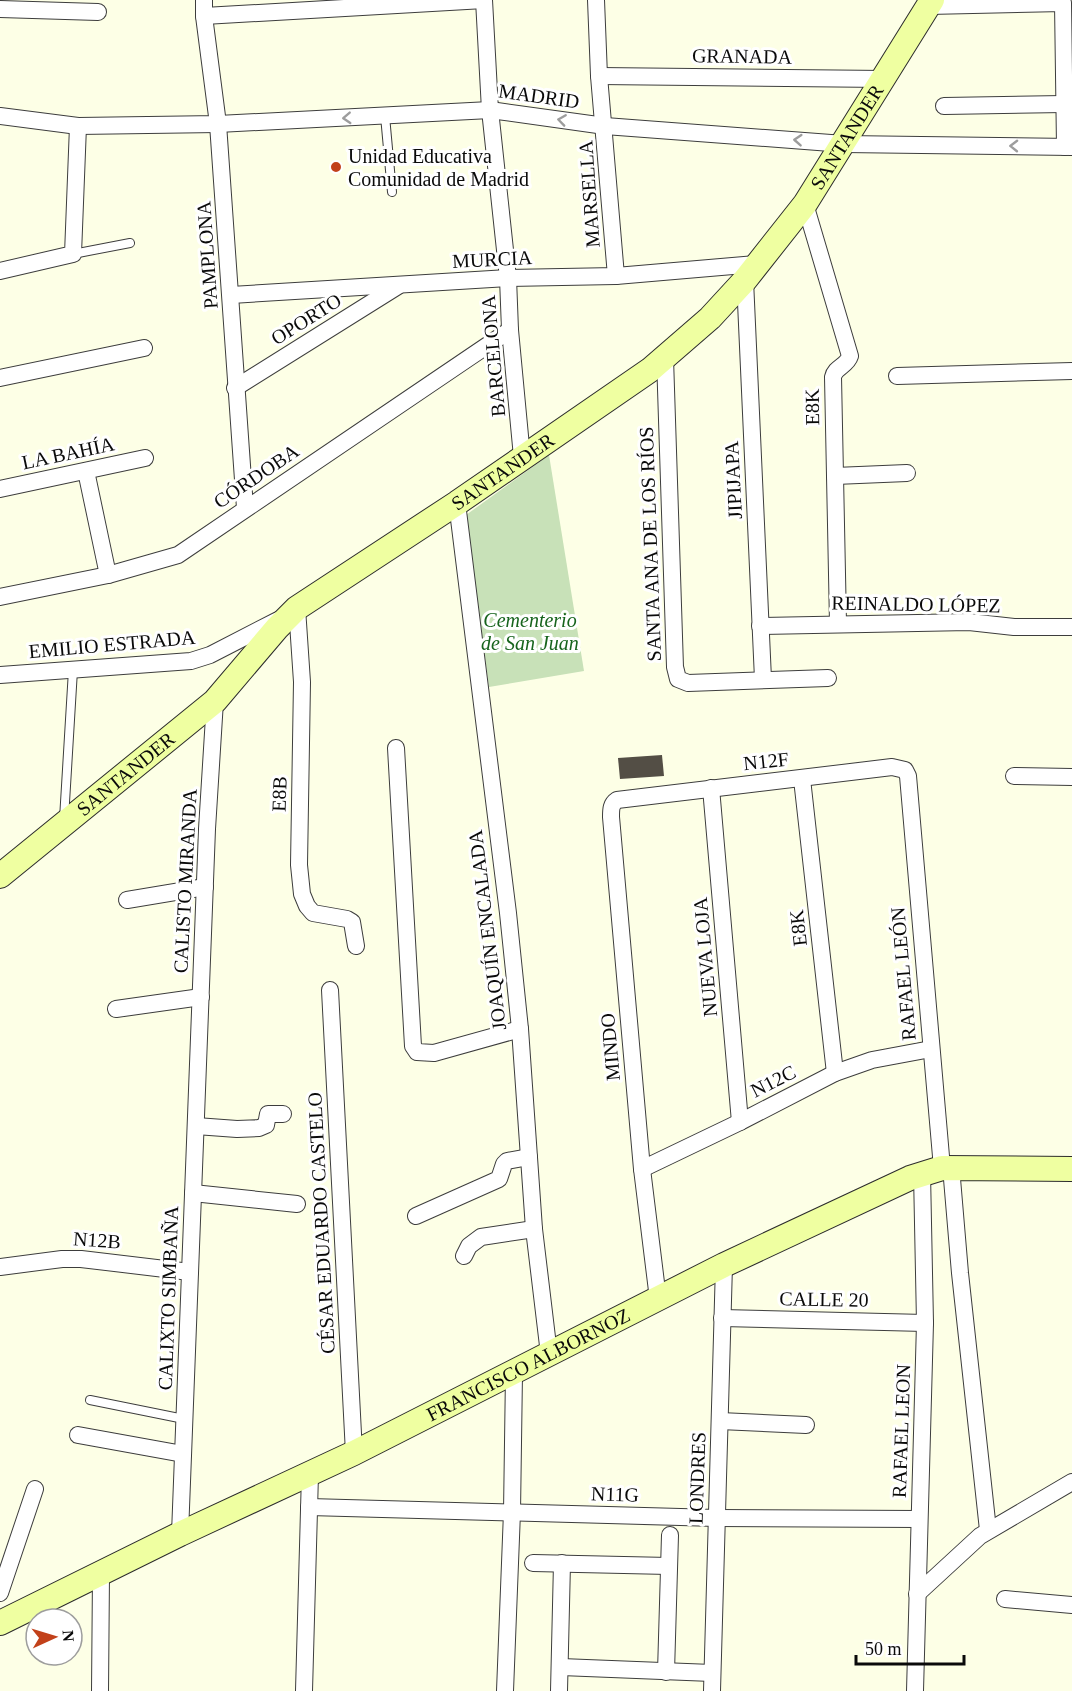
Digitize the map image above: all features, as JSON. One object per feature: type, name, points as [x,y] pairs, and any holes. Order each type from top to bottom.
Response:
[{"type":"street","points":[[204,8],[484,0]]},
{"type":"street","name":"BARCELONA","points":[[484,0],[490,110],[508,278],[510,330],[522,457]]},
{"type":"street","name":"MARSELLA","points":[[596,0],[599,76],[616,276]]},
{"type":"street","points":[[930,3],[1063,3],[1064,104],[1069,147]]},
{"type":"street","name":"SANTANDER","points":[[0,876],[215,701],[293,611],[457,503],[665,358],[710,318],[805,204],[885,79],[930,3]]},
{"type":"street","name":"PAMPLONA","points":[[204,8],[218,124],[245,508]]},
{"type":"street","points":[[0,9],[98,12]]},
{"type":"street","name":"GRANADA","points":[[599,76],[885,79]]},
{"type":"street","points":[[944,106],[1064,104]]},
{"type":"street","name":"MADRID","points":[[0,116],[78,126],[218,124],[490,110],[605,126],[844,144],[1069,147]]},
{"type":"street","points":[[0,272],[73,254],[78,126]]},
{"type":"street","name":"E8K","points":[[805,204],[850,356],[835,370],[832,377],[838,623]]},
{"type":"street","name":"MURCIA","points":[[231,295],[508,278],[750,272]]},
{"type":"street","name":"JIPIJAPA","points":[[750,272],[763,679]]},
{"type":"street","name":"OPORTO","points":[[235,388],[398,286]]},
{"type":"street","name":"CÓRDOBA","points":[[0,597],[108,575],[178,555],[510,330]]},
{"type":"street","points":[[0,378],[144,348]]},
{"type":"street","name":"SANTA ANA DE LOS RÍOS","points":[[665,358],[676,674],[678,679],[688,683],[763,679]]},
{"type":"street","points":[[897,376],[1072,371]]},
{"type":"street","name":"LA BAHÍA","points":[[0,489],[145,458]]},
{"type":"street","points":[[86,471],[108,575]]},
{"type":"street","points":[[835,476],[907,473]]},
{"type":"street","name":"JOAQUÍN ENCALADA","points":[[457,503],[508,913],[520,1029],[534,1229],[549,1354]]},
{"type":"street","name":"EMILIO ESTRADA","points":[[0,675],[191,661],[210,655],[293,611]]},
{"type":"street","name":"E8B","points":[[293,611],[302,682],[298,840],[300,883],[304,900],[313,913],[350,920],[356,946]]},
{"type":"street","name":"REINALDO LÓPEZ","points":[[760,626],[969,622],[1014,627],[1072,627]]},
{"type":"street","points":[[763,679],[828,678]]},
{"type":"street","name":"CALISTO MIRANDA","points":[[198,1063],[215,701]]},
{"type":"street","points":[[396,748],[413,1046],[417,1052],[434,1053],[520,1029]]},
{"type":"street","name":"N12F","points":[[623,798],[892,767],[905,770],[908,776]]},
{"type":"street","name":"RAFAEL LEÓN","points":[[908,776],[931,1049],[938,1169]]},
{"type":"street","points":[[1014,776],[1072,777]]},
{"type":"street","name":"E8K","points":[[802,779],[835,1073]]},
{"type":"street","name":"NUEVA LOJA","points":[[711,788],[740,1122]]},
{"type":"street","name":"MINDO","points":[[623,798],[613,803],[611,816],[642,1169],[658,1299]]},
{"type":"street","points":[[127,900],[205,887]]},
{"type":"street","name":"CÉSAR EDUARDO CASTELO","points":[[330,990],[354,1453]]},
{"type":"street","points":[[116,1009],[201,997]]},
{"type":"street","name":"N12C","points":[[642,1169],[835,1073],[872,1060],[931,1049]]},
{"type":"street","name":"CALIXTO SIMBAÑA","points":[[180,1534],[198,1063]]},
{"type":"street","points":[[196,1126],[249,1129],[266,1125],[268,1114],[283,1114]]},
{"type":"street","points":[[416,1216],[499,1179],[507,1161],[529,1157]]},
{"type":"street","points":[[938,1169],[960,1273],[988,1530]]},
{"type":"street","name":"FRANCISCO ALBORNOZ","points":[[0,1623],[180,1534],[354,1453],[723,1265],[938,1169],[1072,1169]]},
{"type":"street","name":"RAFAEL LEON","points":[[915,1691],[925,1323],[938,1169]]},
{"type":"street","points":[[193,1193],[297,1204]]},
{"type":"street","points":[[464,1256],[469,1246],[481,1236],[534,1229]]},
{"type":"street","name":"N12B","points":[[0,1267],[62,1259],[81,1259],[190,1272]]},
{"type":"street","name":"LONDRES","points":[[711,1691],[723,1265]]},
{"type":"street","name":"CALLE 20","points":[[722,1318],[925,1323]]},
{"type":"street","points":[[505,1691],[512,1512],[514,1373]]},
{"type":"street","points":[[720,1421],[806,1425]]},
{"type":"street","points":[[78,1435],[183,1454]]},
{"type":"street","points":[[304,1691],[310,1474]]},
{"type":"street","points":[[917,1594],[988,1530],[1072,1482]]},
{"type":"street","points":[[0,1593],[35,1490]]},
{"type":"street","name":"N11G","points":[[309,1507],[717,1518],[919,1519]]},
{"type":"street","points":[[666,1672],[670,1535]]},
{"type":"street","points":[[533,1563],[669,1566]]},
{"type":"street","points":[[559,1691],[562,1563]]},
{"type":"street","points":[[100,1691],[101,1574]]},
{"type":"street","points":[[1005,1599],[1072,1605]]},
{"type":"street","points":[[561,1667],[712,1673]]},
{"type":"lane","points":[[385,116],[392,192]]},
{"type":"lane","points":[[73,254],[130,243]]},
{"type":"lane","points":[[63,824],[73,670]]},
{"type":"lane","points":[[90,1400],[184,1419]]},
{"type":"green space","name":"Cementerio de San Juan","points":[[549,455],[584,671],[489,687],[466,515]]},
{"type":"building","points":[[662,755],[664,776],[620,779],[618,758]]},
{"type":"place","name":"Unidad Educativa Comunidad de Madrid","points":[[336,167]]}]
